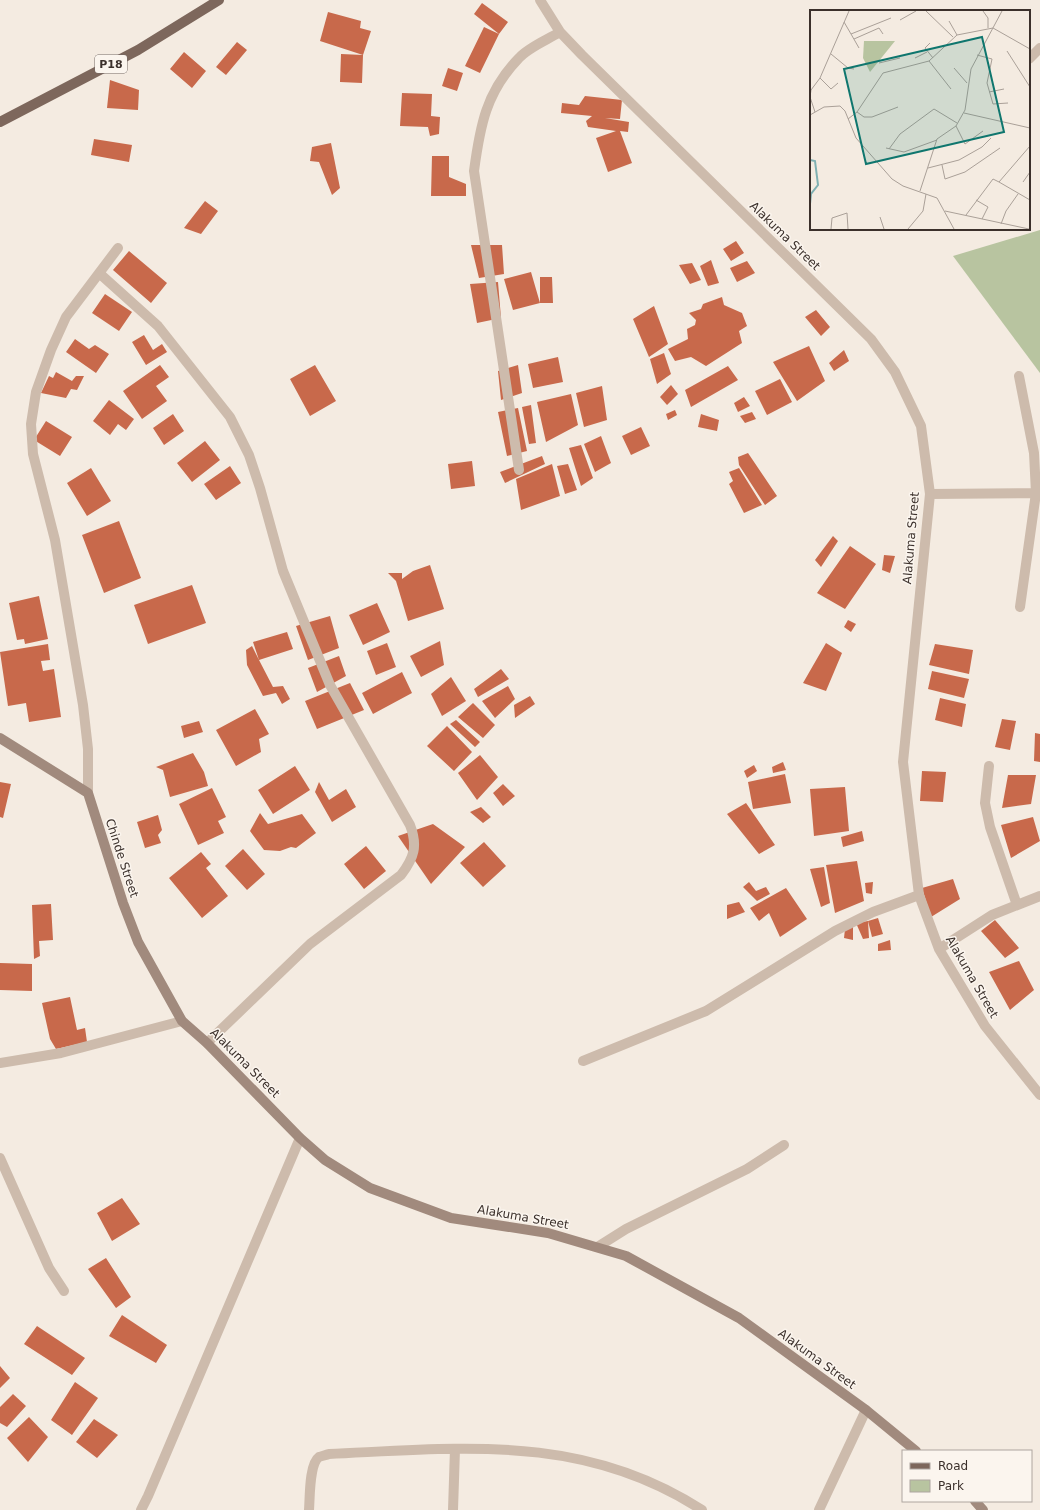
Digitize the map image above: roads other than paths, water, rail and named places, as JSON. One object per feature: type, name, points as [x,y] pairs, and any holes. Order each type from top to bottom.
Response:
[{"type":"main road","name":"P18","points":[[0,122],[138,50],[219,0]]},
{"type":"street","name":"Alakuma Street","points":[[540,0],[560,32],[871,339],[895,372],[920,426],[930,494],[903,762],[919,895],[939,949],[985,1026],[1040,1094]]},
{"type":"street","points":[[518,470],[474,171],[479,131],[493,91],[520,57],[560,32]]},
{"type":"street","points":[[1030,58],[1040,48]]},
{"type":"street","points":[[88,793],[88,750],[83,705],[55,540],[33,454],[31,424],[36,392],[51,350],[66,317],[118,248]]},
{"type":"street","points":[[99,273],[158,326],[230,417],[249,455],[260,488],[283,571],[330,685],[410,825],[414,837],[414,848],[410,863],[401,875],[310,944],[207,1043]]},
{"type":"street","points":[[1019,376],[1034,453],[1036,493],[1020,607]]},
{"type":"street","points":[[930,494],[1036,493]]},
{"type":"street","points":[[0,738],[88,793]]},
{"type":"street","points":[[989,766],[985,803],[986,809],[990,827],[1017,905]]},
{"type":"street","name":"Chinde Street","points":[[88,793],[123,903],[138,942],[182,1021]]},
{"type":"street","points":[[583,1061],[706,1011],[836,931],[873,912],[919,895]]},
{"type":"street","points":[[939,949],[992,915],[1040,896]]},
{"type":"street","name":"Alakuma Street","points":[[182,1021],[207,1043],[300,1138],[325,1160],[370,1188],[451,1218],[548,1232],[599,1246],[626,1256],[739,1318],[866,1410],[915,1450]]},
{"type":"street","points":[[0,1063],[61,1053],[182,1021]]},
{"type":"street","points":[[141,1510],[300,1138]]},
{"type":"street","points":[[599,1246],[626,1229],[747,1169],[784,1145]]},
{"type":"street","points":[[0,1158],[49,1268],[64,1291]]},
{"type":"street","points":[[819,1510],[866,1410]]},
{"type":"street","points":[[309,1510],[311,1476],[314,1464],[319,1457],[329,1454],[498,1448],[555,1454],[600,1464],[642,1477],[676,1493],[702,1510]]},
{"type":"street","points":[[453,1510],[456,1449]]},
{"type":"street","points":[[976,1502],[983,1510]]}]
